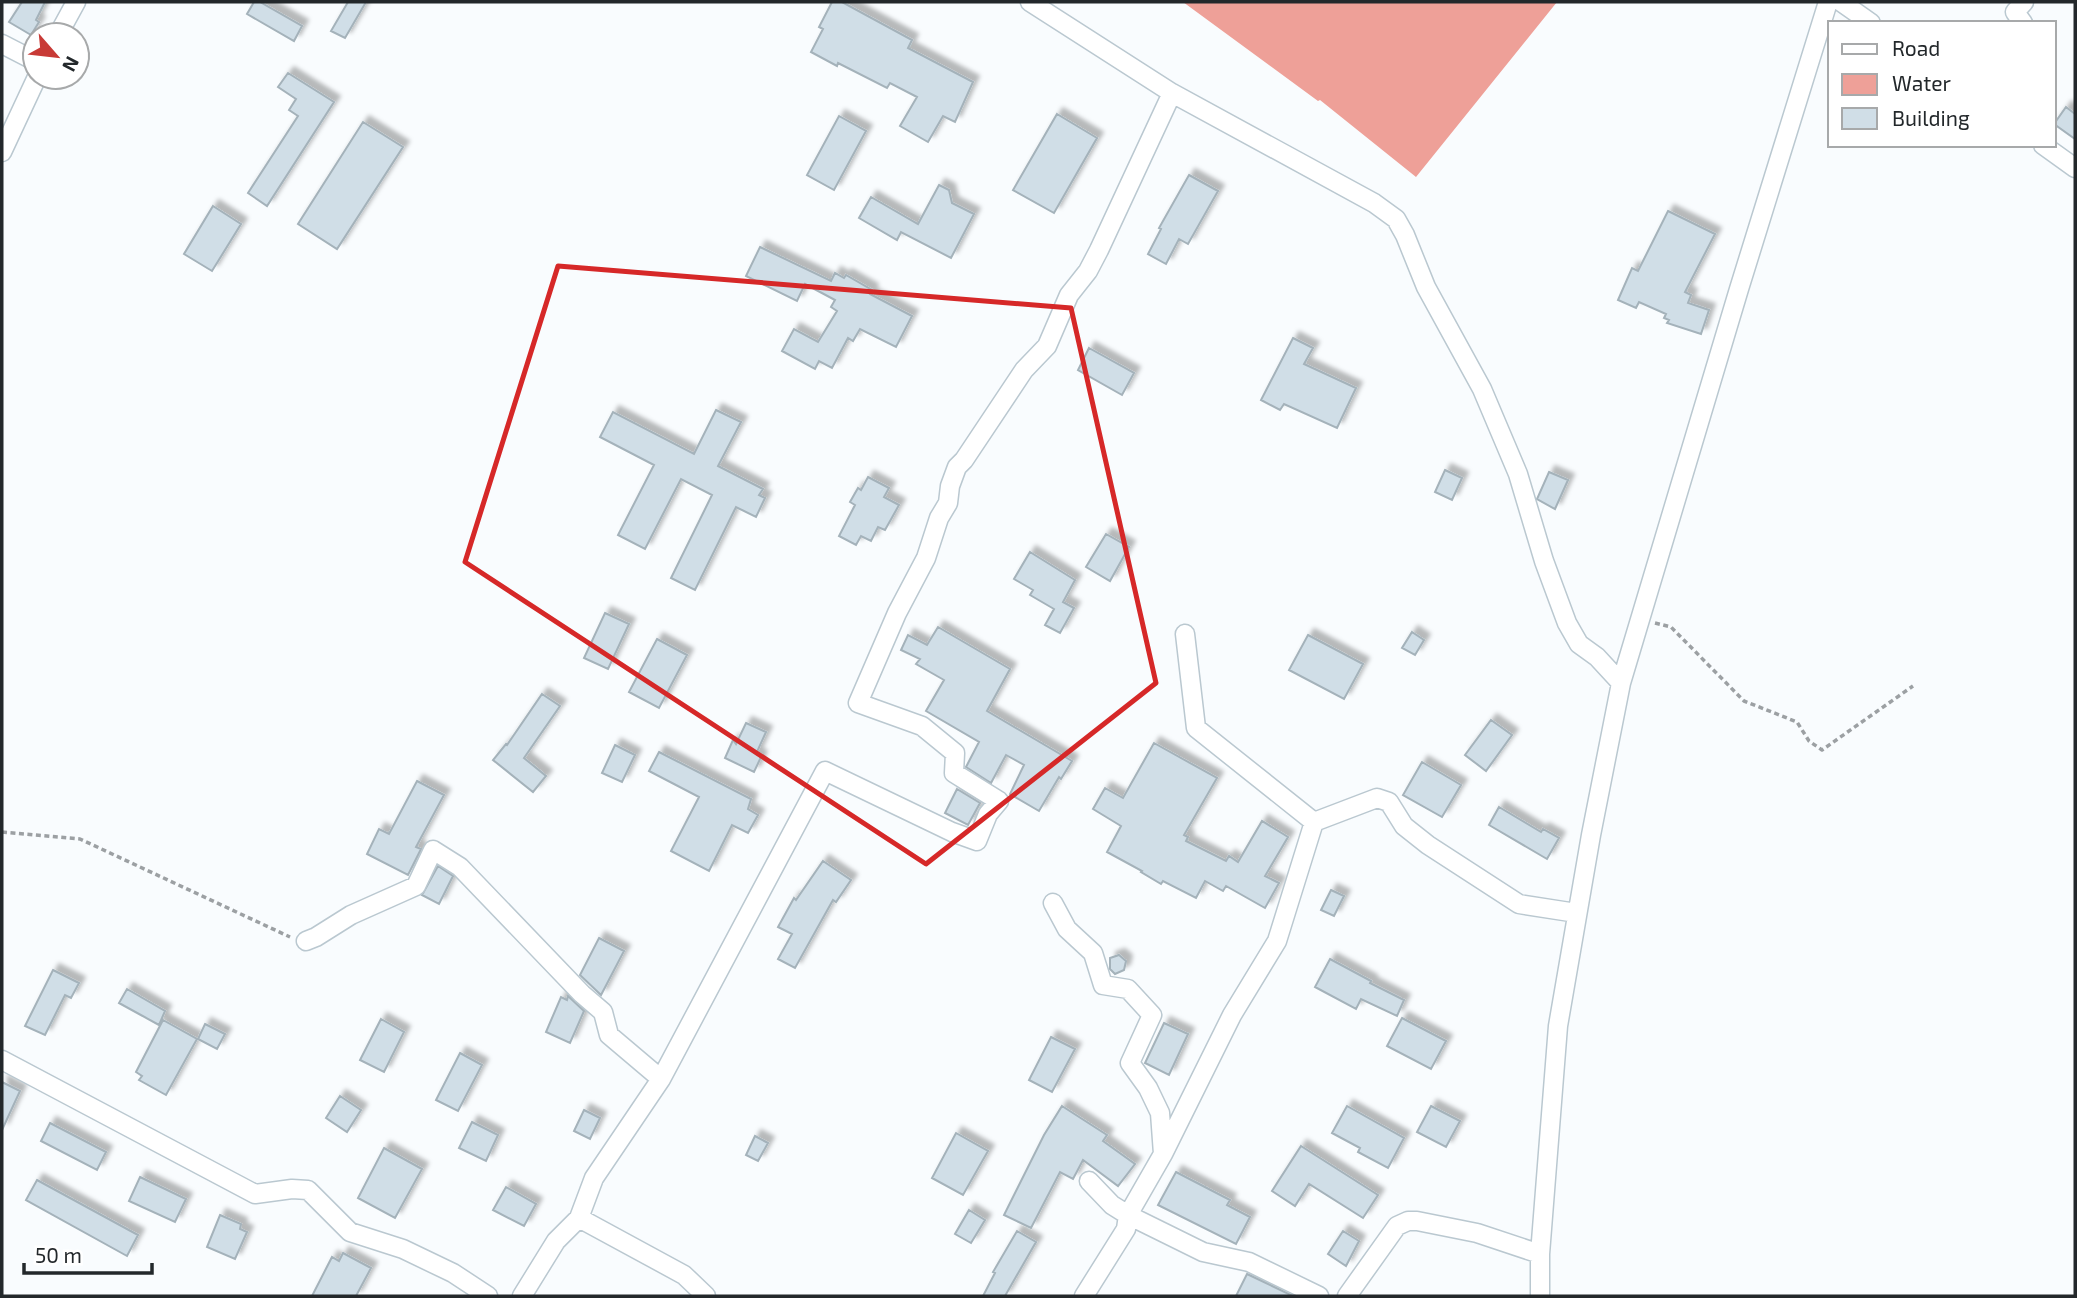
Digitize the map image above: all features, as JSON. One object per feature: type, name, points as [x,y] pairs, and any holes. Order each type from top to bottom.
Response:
[{"type":"street","points":[[66,21],[76,2]]},
{"type":"street","points":[[1030,2],[1172,93],[1374,204],[1396,219],[1426,287],[1482,389],[1518,474],[1544,561],[1567,623],[1579,645],[1597,657],[1621,683]]},
{"type":"street","points":[[1540,1296],[1540,1254],[1558,1026],[1621,683],[1828,2]]},
{"type":"street","points":[[1841,2],[1868,21]]},
{"type":"street","points":[[2022,21],[2015,12],[2024,2]]},
{"type":"street","points":[[2,44],[21,54]]},
{"type":"street","points":[[2,152],[30,91]]},
{"type":"street","points":[[522,1296],[556,1241],[579,1218],[594,1178],[661,1079],[825,771],[952,832],[977,841],[988,814],[999,802],[954,774],[955,753],[922,726],[858,703],[897,613],[926,558],[939,518],[948,503],[950,486],[957,467],[1024,370],[1047,346],[1069,295],[1088,271],[1099,250],[1172,93]]},
{"type":"street","points":[[2047,147],[2075,168]]},
{"type":"street","points":[[1185,634],[1196,728],[1314,822]]},
{"type":"street","points":[[1314,822],[1377,798],[1389,802],[1404,826],[1519,904],[1570,912]]},
{"type":"street","points":[[1084,1296],[1126,1229],[1128,1215],[1163,1154],[1232,1015],[1277,941],[1314,822]]},
{"type":"street","points":[[306,941],[351,915],[416,886],[433,850],[460,867],[565,977],[603,1012],[609,1035],[661,1079]]},
{"type":"street","points":[[1053,903],[1067,929],[1093,953],[1103,985],[1128,989],[1152,1015],[1130,1063],[1148,1088],[1160,1113],[1163,1154]]},
{"type":"street","points":[[2,1060],[255,1194],[292,1189],[308,1190],[350,1232],[404,1249],[453,1273],[488,1296]]},
{"type":"street","points":[[1089,1181],[1112,1205],[1128,1215],[1203,1252],[1249,1262],[1319,1296]]},
{"type":"street","points":[[579,1218],[684,1275],[706,1296]]},
{"type":"street","points":[[1346,1296],[1396,1227],[1408,1221],[1477,1233],[1540,1254]]},
{"type":"path","points":[[1648,621],[1671,627],[1744,701],[1797,722],[1809,741],[1822,750],[1913,686]]},
{"type":"path","points":[[2,832],[80,839],[297,940],[306,941]]},
{"type":"highlighted area","points":[[558,266],[1071,308],[1156,683],[926,864],[465,562]]},
{"type":"water","points":[[1183,2],[1557,2],[1416,177],[1320,100]]},
{"type":"building","points":[[22,2],[45,2],[38,21],[21,21],[21,29],[9,22]]},
{"type":"building","points":[[254,2],[260,2],[302,26],[294,41],[247,14]]},
{"type":"building","points":[[348,2],[366,2],[345,38],[331,31]]},
{"type":"building","points":[[832,2],[842,2],[912,40],[908,48],[973,82],[955,122],[943,116],[928,142],[900,126],[917,97],[890,83],[887,88],[811,52],[823,29],[819,27]]},
{"type":"building","points":[[288,73],[334,102],[267,206],[248,193],[298,116],[289,110],[296,99],[278,87]]},
{"type":"building","points":[[2066,107],[2075,114],[2075,139],[2056,125]]},
{"type":"building","points":[[1057,114],[1097,138],[1054,213],[1013,190]]},
{"type":"building","points":[[839,116],[866,131],[834,190],[807,175]]},
{"type":"building","points":[[363,122],[403,147],[337,249],[298,224]]},
{"type":"building","points":[[1189,175],[1218,191],[1188,244],[1179,239],[1166,264],[1148,254],[1161,229],[1159,228]]},
{"type":"building","points":[[939,185],[949,190],[952,203],[974,214],[951,258],[901,232],[897,240],[859,218],[871,197],[918,224]]},
{"type":"building","points":[[213,206],[241,224],[212,271],[184,254]]},
{"type":"building","points":[[1668,211],[1715,234],[1685,292],[1691,295],[1688,303],[1709,310],[1701,334],[1667,323],[1669,320],[1664,318],[1666,314],[1639,302],[1636,308],[1618,300],[1632,268],[1638,271]]},
{"type":"building","points":[[760,247],[831,281],[835,273],[844,278],[846,275],[872,290],[870,294],[912,316],[896,347],[860,329],[853,341],[848,338],[832,368],[819,361],[815,369],[782,351],[794,329],[818,342],[837,311],[831,307],[835,300],[805,284],[797,301],[746,276]]},
{"type":"building","points":[[1293,338],[1313,348],[1304,364],[1356,388],[1337,428],[1284,404],[1280,410],[1261,400]]},
{"type":"building","points":[[1089,348],[1134,373],[1122,395],[1078,370]]},
{"type":"building","points":[[716,410],[741,422],[718,466],[763,489],[759,495],[765,498],[756,517],[736,507],[695,590],[671,578],[712,495],[681,479],[645,549],[618,535],[654,465],[600,437],[613,412],[694,454]]},
{"type":"building","points":[[1445,470],[1462,478],[1452,500],[1435,492]]},
{"type":"building","points":[[1549,472],[1568,480],[1555,509],[1537,499]]},
{"type":"building","points":[[868,477],[889,488],[884,497],[899,505],[885,530],[878,527],[871,541],[861,536],[856,545],[839,536],[855,505],[850,502]]},
{"type":"building","points":[[1106,534],[1129,547],[1110,581],[1086,567]]},
{"type":"building","points":[[1030,552],[1075,580],[1063,602],[1074,608],[1060,633],[1045,625],[1054,609],[1030,595],[1033,590],[1014,579]]},
{"type":"building","points":[[605,613],[629,624],[608,669],[584,658]]},
{"type":"building","points":[[938,627],[1010,669],[987,711],[1072,761],[1039,811],[1010,794],[1024,765],[1006,755],[991,783],[966,767],[979,742],[926,711],[944,680],[916,664],[920,659],[901,650],[908,635],[927,645]]},
{"type":"building","points":[[1412,632],[1424,640],[1415,655],[1402,648]]},
{"type":"building","points":[[1308,635],[1363,664],[1344,699],[1289,670]]},
{"type":"building","points":[[657,639],[687,655],[659,708],[629,692]]},
{"type":"building","points":[[542,694],[560,706],[524,758],[546,776],[533,792],[493,760],[507,745]]},
{"type":"building","points":[[1491,720],[1512,735],[1486,771],[1465,755]]},
{"type":"building","points":[[746,723],[766,732],[756,754],[761,757],[754,772],[725,758],[733,740],[736,744]]},
{"type":"building","points":[[1154,743],[1217,778],[1184,835],[1188,837],[1186,841],[1226,861],[1229,856],[1238,862],[1262,821],[1288,837],[1265,876],[1279,883],[1265,908],[1226,886],[1223,891],[1205,881],[1196,898],[1163,881],[1161,884],[1107,852],[1121,826],[1093,809],[1105,788],[1123,798]]},
{"type":"building","points":[[615,745],[635,755],[622,782],[602,773]]},
{"type":"building","points":[[659,752],[751,799],[748,809],[758,815],[748,833],[732,825],[709,871],[671,851],[699,797],[649,771]]},
{"type":"building","points":[[1422,762],[1461,785],[1442,817],[1403,795]]},
{"type":"building","points":[[417,781],[444,795],[416,847],[421,849],[408,875],[367,854],[379,829],[389,834]]},
{"type":"building","points":[[957,789],[980,803],[968,825],[945,813]]},
{"type":"building","points":[[1499,807],[1541,832],[1543,829],[1559,838],[1547,859],[1489,825]]},
{"type":"building","points":[[823,861],[851,880],[836,902],[833,900],[795,968],[778,959],[792,934],[778,927],[794,898],[796,900]]},
{"type":"building","points":[[438,866],[453,876],[439,904],[422,895]]},
{"type":"building","points":[[1331,890],[1344,896],[1334,916],[1321,910]]},
{"type":"building","points":[[599,938],[624,951],[601,995],[580,975]]},
{"type":"building","points":[[1119,955],[1126,961],[1124,970],[1115,974],[1110,969],[1110,958]]},
{"type":"building","points":[[1330,959],[1404,1000],[1397,1016],[1361,999],[1356,1009],[1315,987]]},
{"type":"building","points":[[53,970],[79,983],[71,998],[65,995],[45,1035],[25,1026]]},
{"type":"building","points":[[127,989],[165,1011],[159,1025],[119,1003]]},
{"type":"building","points":[[568,996],[584,1011],[570,1043],[546,1032],[561,997],[567,1000]]},
{"type":"building","points":[[1402,1018],[1446,1041],[1431,1069],[1387,1046]]},
{"type":"building","points":[[381,1019],[404,1032],[384,1072],[360,1060]]},
{"type":"building","points":[[163,1020],[197,1039],[166,1095],[139,1080],[142,1076],[136,1072]]},
{"type":"building","points":[[1164,1023],[1188,1034],[1169,1075],[1145,1063]]},
{"type":"building","points":[[205,1024],[225,1034],[217,1049],[198,1039]]},
{"type":"building","points":[[1051,1037],[1075,1049],[1052,1092],[1029,1080]]},
{"type":"building","points":[[460,1053],[482,1065],[458,1111],[436,1100]]},
{"type":"building","points":[[2,1082],[20,1091],[2,1130]]},
{"type":"building","points":[[340,1096],[361,1110],[347,1132],[326,1118]]},
{"type":"building","points":[[1062,1106],[1107,1135],[1103,1141],[1135,1164],[1118,1186],[1083,1160],[1073,1179],[1060,1172],[1031,1228],[1004,1215],[1044,1135]]},
{"type":"building","points":[[1347,1106],[1404,1138],[1388,1168],[1358,1152],[1360,1148],[1332,1133]]},
{"type":"building","points":[[1431,1106],[1460,1121],[1446,1147],[1417,1132]]},
{"type":"building","points":[[584,1110],[600,1118],[590,1139],[574,1131]]},
{"type":"building","points":[[472,1122],[498,1135],[486,1161],[459,1148]]},
{"type":"building","points":[[50,1123],[106,1152],[97,1170],[41,1141]]},
{"type":"building","points":[[956,1133],[988,1151],[963,1195],[932,1178]]},
{"type":"building","points":[[755,1136],[768,1143],[758,1161],[746,1155]]},
{"type":"building","points":[[1301,1146],[1378,1195],[1363,1218],[1309,1184],[1295,1206],[1272,1191]]},
{"type":"building","points":[[384,1148],[422,1169],[395,1218],[358,1198]]},
{"type":"building","points":[[1176,1172],[1230,1200],[1227,1205],[1250,1217],[1236,1244],[1158,1205]]},
{"type":"building","points":[[140,1177],[186,1199],[175,1222],[129,1201]]},
{"type":"building","points":[[37,1180],[138,1235],[127,1256],[26,1200]]},
{"type":"building","points":[[506,1187],[536,1204],[524,1226],[493,1210]]},
{"type":"building","points":[[969,1210],[985,1220],[971,1243],[955,1234]]},
{"type":"building","points":[[220,1215],[241,1224],[240,1229],[247,1232],[235,1259],[207,1247]]},
{"type":"building","points":[[1017,1231],[1036,1242],[1005,1296],[983,1296],[995,1273],[993,1272]]},
{"type":"building","points":[[1343,1231],[1359,1241],[1346,1266],[1328,1254]]},
{"type":"building","points":[[343,1253],[371,1268],[356,1296],[312,1296],[332,1257],[339,1261]]},
{"type":"building","points":[[1247,1274],[1293,1296],[1236,1296]]}]
